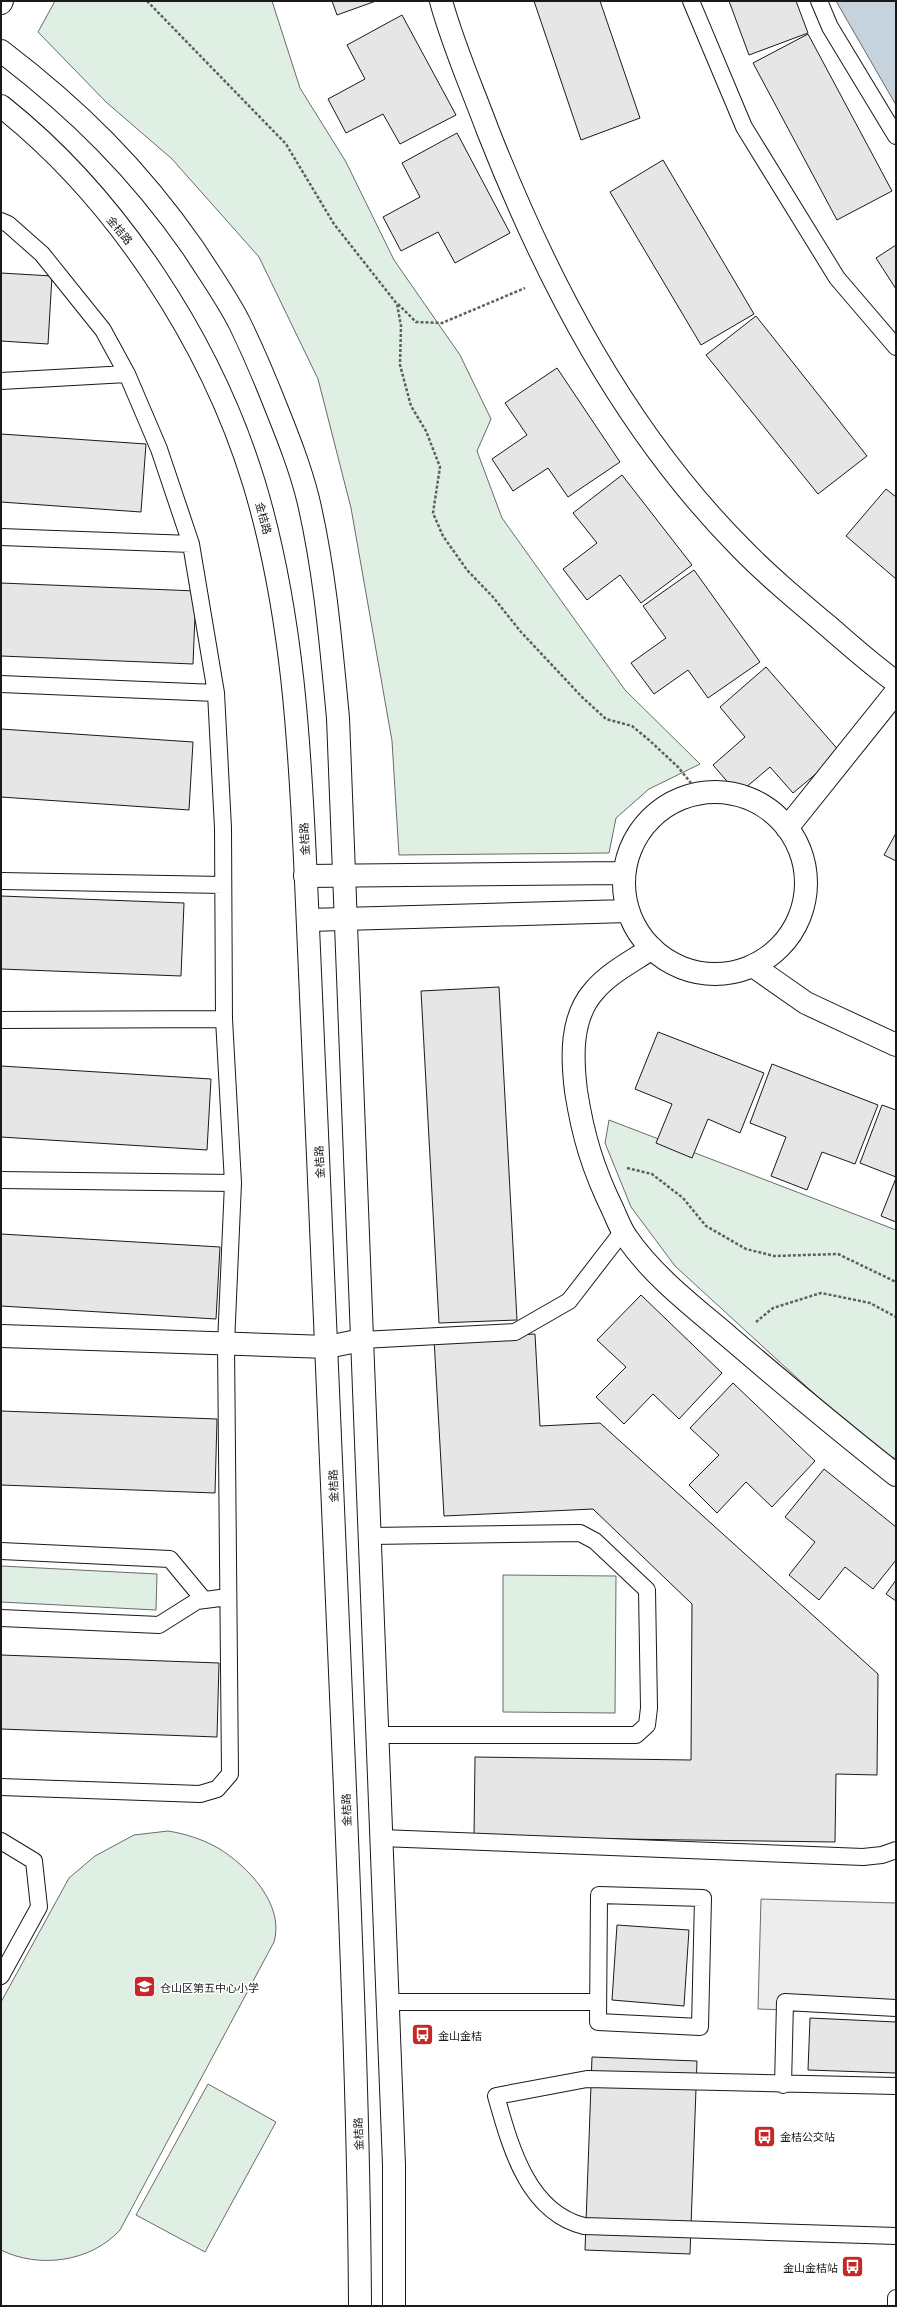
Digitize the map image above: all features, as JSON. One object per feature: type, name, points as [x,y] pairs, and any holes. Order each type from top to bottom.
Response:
[{"type":"main road","points":[[441,1],[511,189],[573,318],[602,367],[651,440],[695,496],[737,544],[778,584],[896,682]]},
{"type":"main road","points":[[1,51],[45,84],[130,166],[171,217],[205,266],[240,323],[268,387],[290,443],[307,497],[319,554],[330,635],[338,718],[394,2165],[394,2306]]},
{"type":"main road","name":"金桔路","points":[[1,106],[22,123],[57,156],[94,197],[141,255],[207,365],[234,423],[254,483],[271,545],[283,609],[297,734],[308,920],[327,1347],[359,2166],[360,2306]]},
{"type":"main road","points":[[787,828],[896,692]]},
{"type":"main road","points":[[720,791],[751,798],[778,815],[787,828],[796,840],[807,870],[806,902],[794,931],[774,954],[746,970],[717,975],[688,970],[662,958],[641,937],[628,911],[623,882],[624,872],[628,853],[641,827],[663,807],[689,794],[720,791]]},
{"type":"main road","points":[[306,876],[624,872]]},
{"type":"main road","points":[[308,920],[628,911]]},
{"type":"main road","points":[[652,948],[609,978],[593,992],[578,1021],[573,1042],[574,1075],[580,1119],[590,1159],[623,1231],[650,1265],[684,1299],[896,1475]]},
{"type":"main road","points":[[753,966],[806,1003],[896,1045]]},
{"type":"main road","points":[[1,1336],[327,1347],[362,1340]]},
{"type":"lane","points":[[691,1],[744,127],[837,278],[896,347]]},
{"type":"lane","points":[[819,1],[830,27],[896,136]]},
{"type":"lane","points":[[1,221],[8,224],[42,254],[103,330],[127,374],[159,449],[191,544],[216,693],[223,828],[224,1019],[234,1182],[226,1344],[230,1774],[217,1789],[200,1794],[1,1787]]},
{"type":"lane","points":[[1,381],[127,374]]},
{"type":"lane","points":[[1,537],[191,544]]},
{"type":"lane","points":[[1,684],[216,693]]},
{"type":"lane","points":[[1,881],[223,884]]},
{"type":"lane","points":[[1,1020],[224,1019]]},
{"type":"lane","points":[[1,1180],[234,1182]]},
{"type":"lane","points":[[362,1340],[515,1332],[569,1301],[623,1231]]},
{"type":"lane","points":[[370,1536],[580,1534],[595,1541],[647,1590],[649,1708],[647,1725],[636,1735],[377,1735]]},
{"type":"lane","points":[[1,1550],[170,1559],[204,1600]]},
{"type":"lane","points":[[1,1618],[159,1624],[197,1601],[228,1597]]},
{"type":"lane","points":[[382,1838],[863,1857],[882,1855],[896,1850]]},
{"type":"lane","points":[[1,1841],[34,1861],[39,1907],[1,1976]]},
{"type":"lane","points":[[599,1895],[703,1898],[700,2027],[598,2022],[598,2002],[599,1895]]},
{"type":"lane","points":[[388,2002],[598,2002]]},
{"type":"lane","points":[[784,2085],[785,2002],[896,2008]]},
{"type":"lane","points":[[896,2086],[784,2085],[587,2079],[496,2096],[513,2153],[528,2180],[544,2202],[556,2214],[571,2223],[584,2226],[896,2236]]},
{"type":"lane","points":[[896,2298],[896,2306]]},
{"type":"path","points":[[147,1],[286,144],[334,224],[397,304],[416,322],[442,323],[553,277]]},
{"type":"path","points":[[397,304],[401,326],[400,365],[411,406],[426,431],[440,467],[433,513],[443,536],[467,570],[493,597],[521,632],[582,697],[606,719],[632,726],[678,767],[699,793]]},
{"type":"path","points":[[590,1159],[652,1174],[684,1198],[706,1226],[746,1250],[774,1256],[838,1254],[896,1282]]},
{"type":"path","points":[[736,1343],[746,1330],[773,1308],[821,1293],[870,1303],[896,1317]]},
{"type":"green space","points":[[55,1],[272,1],[300,88],[346,162],[394,260],[460,355],[491,419],[477,451],[502,518],[625,690],[700,764],[649,789],[616,818],[609,853],[399,855],[392,741],[351,508],[318,379],[259,257],[172,159],[106,102],[38,32]]},
{"type":"green space","points":[[609,1120],[896,1230],[896,1459],[868,1443],[675,1266],[631,1207],[605,1143]]},
{"type":"green space","points":[[1,1566],[157,1574],[156,1610],[1,1602]]},
{"type":"green space","points":[[503,1575],[616,1576],[615,1713],[503,1712]]},
{"type":"green space","points":[[168,1831],[194,1837],[218,1848],[241,1865],[252,1876],[269,1901],[274,1914],[276,1928],[274,1942],[120,2230],[108,2241],[95,2249],[64,2259],[32,2259],[16,2256],[1,2250],[1,2002],[69,1878],[95,1856],[134,1835]]},
{"type":"green space","points":[[208,2084],[276,2122],[205,2252],[136,2215]]},
{"type":"shaded area","points":[[836,1],[896,1],[896,105]]},
{"type":"shaded area","points":[[761,1899],[896,1903],[896,2014],[758,2009]]},
{"type":"building","points":[[332,1],[376,1],[337,15]]},
{"type":"building","points":[[534,1],[600,1],[640,118],[581,140]]},
{"type":"building","points":[[729,1],[796,1],[808,33],[749,55]]},
{"type":"building","points":[[402,15],[456,115],[400,144],[383,114],[346,133],[328,99],[365,79],[347,45]]},
{"type":"building","points":[[808,34],[892,191],[837,220],[753,63]]},
{"type":"building","points":[[457,133],[510,233],[455,263],[438,232],[401,251],[383,217],[420,197],[402,163]]},
{"type":"building","points":[[663,160],[754,314],[701,345],[610,192]]},
{"type":"building","points":[[896,245],[896,289],[876,258]]},
{"type":"building","points":[[1,273],[52,276],[48,344],[1,341]]},
{"type":"building","points":[[756,316],[867,456],[818,494],[706,355]]},
{"type":"building","points":[[557,368],[620,462],[568,497],[548,468],[513,491],[492,459],[527,435],[505,403]]},
{"type":"building","points":[[1,434],[146,444],[141,512],[1,502]]},
{"type":"building","points":[[622,475],[692,565],[641,603],[620,575],[587,600],[563,569],[597,543],[573,513]]},
{"type":"building","points":[[886,489],[896,497],[896,579],[846,536]]},
{"type":"building","points":[[694,570],[760,662],[708,698],[688,670],[654,694],[631,663],[666,638],[643,606]]},
{"type":"building","points":[[1,583],[196,591],[193,664],[1,656]]},
{"type":"building","points":[[766,667],[841,753],[793,793],[770,767],[738,794],[713,765],[745,737],[720,707]]},
{"type":"building","points":[[1,729],[193,742],[189,810],[1,797]]},
{"type":"building","points":[[896,833],[896,861],[884,855]]},
{"type":"building","points":[[1,896],[184,903],[181,976],[1,969]]},
{"type":"building","points":[[499,987],[517,1320],[439,1323],[421,991]]},
{"type":"building","points":[[658,1032],[764,1073],[740,1133],[708,1119],[692,1158],[656,1143],[672,1104],[635,1089]]},
{"type":"building","points":[[772,1064],[878,1105],[855,1164],[822,1152],[807,1190],[771,1176],[786,1137],[750,1123]]},
{"type":"building","points":[[1,1066],[211,1079],[207,1150],[1,1137]]},
{"type":"building","points":[[882,1105],[896,1110],[896,1177],[860,1163]]},
{"type":"building","points":[[896,1178],[896,1222],[881,1216]]},
{"type":"building","points":[[1,1234],[220,1247],[216,1319],[1,1306]]},
{"type":"building","points":[[641,1295],[722,1373],[679,1419],[653,1394],[624,1424],[596,1397],[626,1367],[597,1340]]},
{"type":"building","points":[[535,1334],[540,1426],[600,1423],[878,1674],[877,1775],[836,1774],[835,1842],[474,1837],[475,1757],[691,1760],[692,1604],[593,1509],[444,1516],[434,1339]]},
{"type":"building","points":[[733,1383],[815,1461],[772,1507],[746,1482],[717,1513],[689,1485],[719,1455],[690,1428]]},
{"type":"building","points":[[1,1411],[217,1419],[215,1493],[1,1485]]},
{"type":"building","points":[[824,1469],[896,1527],[896,1560],[873,1589],[845,1567],[819,1600],[789,1575],[815,1542],[785,1517]]},
{"type":"building","points":[[896,1580],[896,1601],[886,1594]]},
{"type":"building","points":[[1,1655],[219,1663],[217,1737],[1,1729]]},
{"type":"building","points":[[617,1925],[689,1930],[684,2006],[612,2000]]},
{"type":"building","points":[[810,2018],[896,2022],[896,2073],[808,2070]]},
{"type":"building","points":[[592,2057],[697,2061],[690,2254],[585,2250]]},
{"type":"place","name":"仓山区第五中心小学","points":[[144,1987]]},
{"type":"place","name":"金山金桔","points":[[422,2035]]},
{"type":"place","name":"金桔公交站","points":[[765,2136]]},
{"type":"place","name":"金山金桔站","points":[[853,2267]]}]
